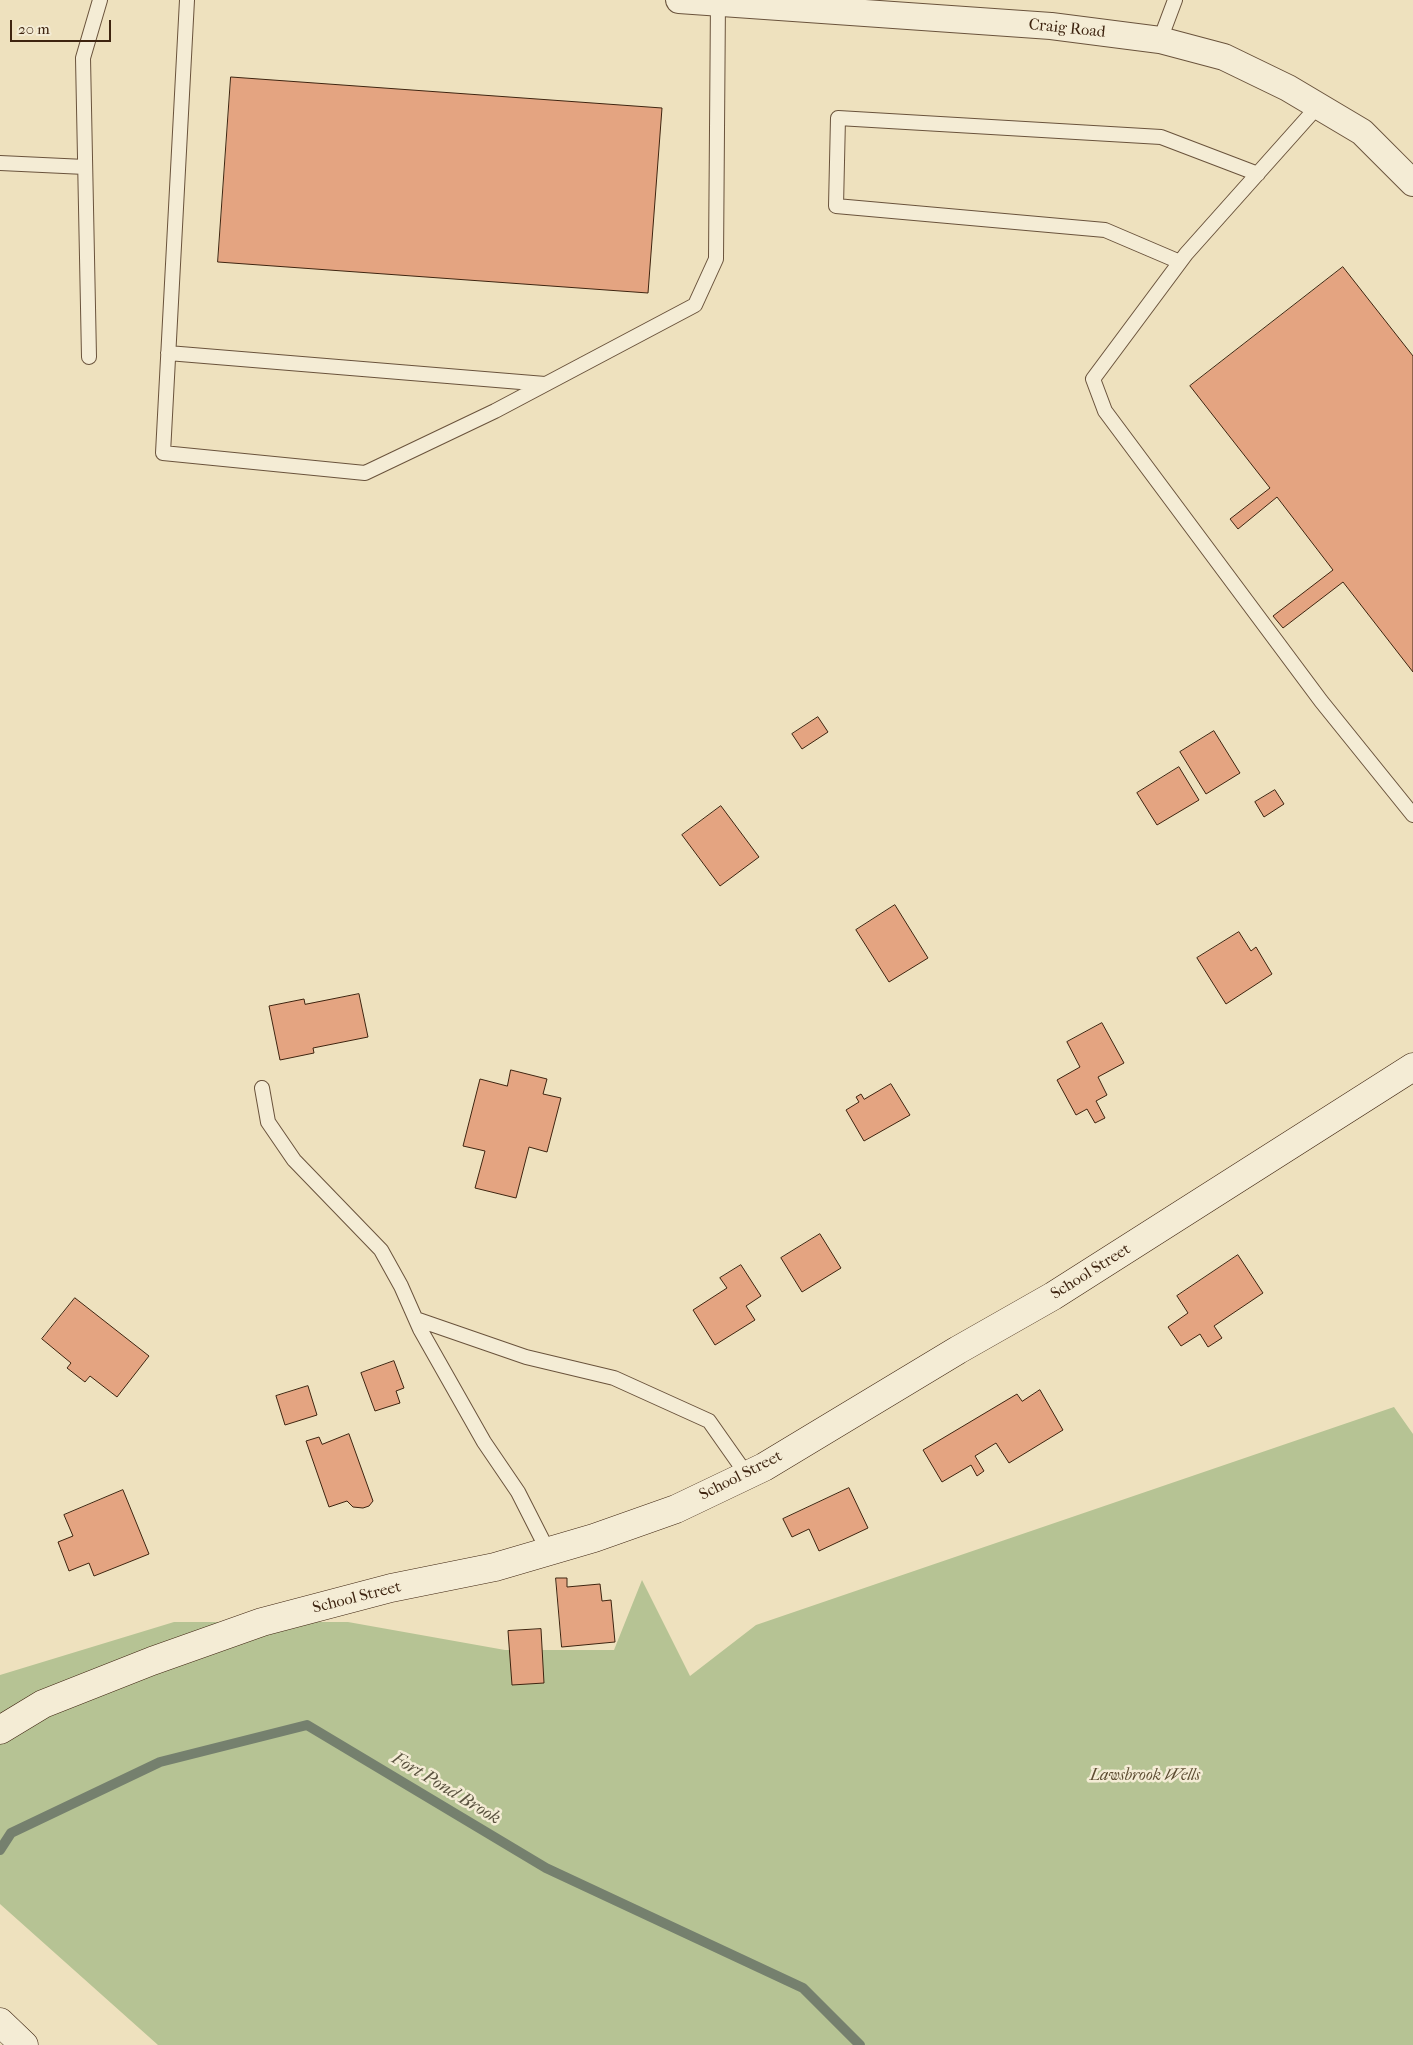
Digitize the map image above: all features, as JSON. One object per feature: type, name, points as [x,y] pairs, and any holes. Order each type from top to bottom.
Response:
[{"type":"street","name":"Craig Road","points":[[679,0],[834,5],[1051,26],[1160,40],[1224,57],[1288,88],[1362,132],[1413,182]]},
{"type":"street","name":"School Street","points":[[0,1730],[44,1704],[152,1661],[262,1622],[391,1588],[495,1567],[594,1538],[676,1509],[764,1467],[949,1355],[1052,1296],[1413,1068]]},
{"type":"street","points":[[0,2022],[24,2045]]},
{"type":"lane","points":[[89,357],[83,58],[100,0]]},
{"type":"lane","points":[[186,0],[163,453],[365,473],[495,411],[695,305],[716,259],[718,2]]},
{"type":"lane","points":[[1160,40],[1175,0]]},
{"type":"lane","points":[[1318,106],[1180,262],[1093,379],[1105,411],[1321,701],[1413,815]]},
{"type":"lane","points":[[1180,262],[1105,230],[836,206],[838,118],[1161,137],[1258,174]]},
{"type":"lane","points":[[0,164],[85,167]]},
{"type":"lane","points":[[168,353],[546,384]]},
{"type":"lane","points":[[262,1088],[268,1122],[294,1160],[381,1250],[416,1319],[484,1442],[518,1492],[548,1552]]},
{"type":"lane","points":[[416,1319],[526,1357],[614,1378],[710,1421],[747,1475]]},
{"type":"green space","name":"Lawsbrook Wells","points":[[1394,1407],[1413,1434],[1413,2045],[158,2045],[0,1904],[0,1675],[174,1622],[348,1622],[505,1650],[614,1650],[642,1580],[690,1676],[756,1625]]},
{"type":"building","points":[[231,77],[662,108],[648,293],[218,262]]},
{"type":"building","points":[[1343,267],[1413,356],[1413,672],[1343,582],[1283,628],[1273,616],[1333,570],[1277,497],[1238,529],[1230,519],[1270,488],[1190,386]]},
{"type":"building","points":[[818,717],[828,732],[802,749],[792,734]]},
{"type":"building","points":[[1214,731],[1240,773],[1206,794],[1180,752]]},
{"type":"building","points":[[1179,767],[1199,800],[1157,825],[1137,793]]},
{"type":"building","points":[[1275,790],[1284,804],[1264,817],[1255,802]]},
{"type":"building","points":[[721,806],[759,857],[720,886],[682,835]]},
{"type":"building","points":[[895,905],[928,958],[889,982],[856,930]]},
{"type":"building","points":[[1239,932],[1251,951],[1256,947],[1272,974],[1226,1004],[1197,958]]},
{"type":"building","points":[[359,994],[368,1037],[313,1048],[314,1053],[280,1060],[269,1006],[304,999],[305,1004]]},
{"type":"building","points":[[1102,1023],[1124,1063],[1098,1077],[1107,1095],[1096,1101],[1105,1118],[1095,1123],[1087,1109],[1076,1115],[1057,1080],[1080,1067],[1067,1042]]},
{"type":"building","points":[[511,1070],[547,1079],[543,1094],[561,1098],[547,1152],[529,1147],[516,1198],[475,1188],[485,1151],[463,1146],[480,1079],[507,1086]]},
{"type":"building","points":[[891,1084],[910,1115],[864,1141],[846,1110],[859,1102],[856,1097],[861,1094],[864,1099]]},
{"type":"building","points":[[820,1234],[841,1268],[802,1292],[781,1258]]},
{"type":"building","points":[[1238,1255],[1263,1293],[1214,1326],[1222,1338],[1208,1347],[1200,1334],[1181,1346],[1168,1327],[1188,1313],[1177,1296]]},
{"type":"building","points":[[741,1265],[761,1296],[746,1306],[755,1320],[715,1345],[693,1310],[727,1288],[720,1278]]},
{"type":"building","points":[[75,1298],[149,1356],[117,1397],[90,1376],[85,1382],[67,1368],[71,1363],[42,1339]]},
{"type":"building","points":[[394,1361],[404,1388],[396,1391],[400,1403],[375,1411],[361,1373]]},
{"type":"building","points":[[308,1386],[317,1415],[285,1425],[276,1396]]},
{"type":"building","points":[[1040,1390],[1063,1430],[1009,1463],[996,1443],[975,1456],[984,1471],[977,1476],[971,1465],[942,1482],[923,1450],[1017,1394],[1022,1401]]},
{"type":"building","points":[[349,1434],[373,1501],[369,1506],[363,1508],[353,1507],[347,1501],[329,1507],[306,1441],[319,1437],[322,1444]]},
{"type":"building","points":[[849,1488],[868,1528],[819,1551],[809,1529],[792,1537],[783,1519]]},
{"type":"building","points":[[123,1490],[149,1554],[94,1576],[89,1563],[69,1571],[58,1542],[73,1536],[64,1515]]},
{"type":"building","points":[[556,1578],[567,1578],[567,1587],[600,1584],[602,1601],[611,1600],[615,1642],[562,1647]]},
{"type":"building","points":[[541,1629],[544,1683],[512,1685],[508,1631]]},
{"type":"waterway","name":"Fort Pond Brook","points":[[0,1850],[11,1833],[160,1762],[307,1725],[546,1868],[803,1988],[860,2045]]}]
